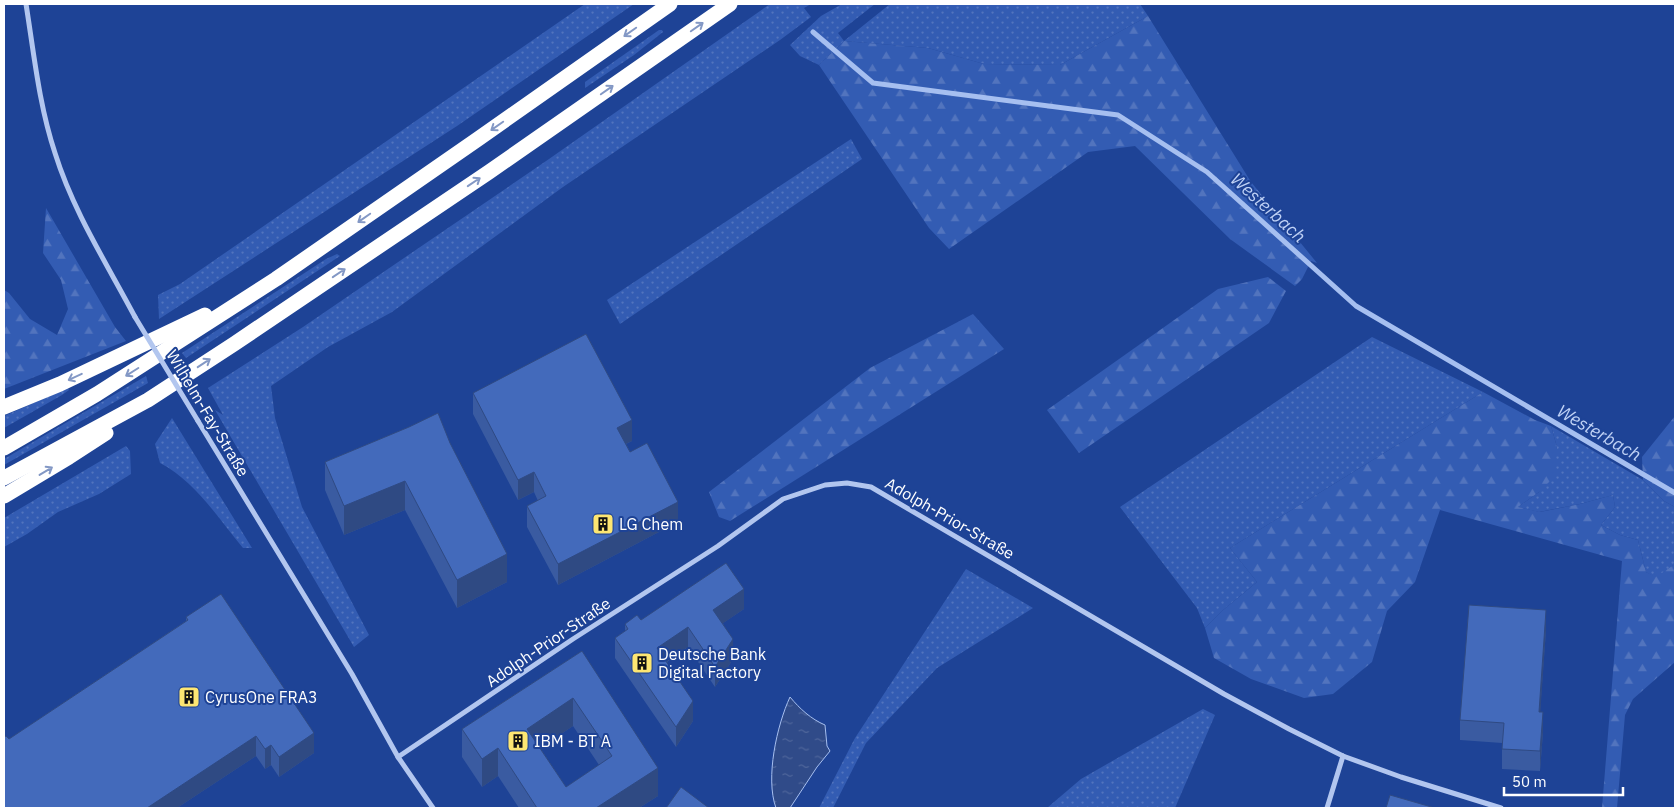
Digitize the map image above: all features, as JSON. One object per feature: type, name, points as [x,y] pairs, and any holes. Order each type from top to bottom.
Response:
[{"type":"highway","points":[[4,448],[97,394],[276,279],[670,4]]},
{"type":"highway","points":[[4,496],[93,442],[148,400],[489,172],[730,4]]},
{"type":"highway","points":[[4,407],[60,384],[173,332],[276,279]]},
{"type":"highway","points":[[4,478],[148,400]]},
{"type":"street","name":"Wilhelm-Fay-Straße","points":[[26,4],[39,87],[55,153],[69,190],[90,234],[136,317],[352,674],[398,758],[433,808]]},
{"type":"street","name":"Adolph-Prior-Straße","points":[[398,758],[573,639],[718,546],[783,499],[825,485],[847,482],[871,487],[1224,694],[1343,756],[1401,777],[1501,808]]},
{"type":"street","points":[[1326,808],[1343,756]]},
{"type":"green space","points":[[585,4],[634,4],[457,126],[159,319],[158,295],[180,284]]},
{"type":"green space","points":[[770,4],[811,4],[804,8],[811,17],[563,187],[392,312],[328,347],[271,386],[275,418],[302,507],[369,635],[354,647],[215,410],[223,415],[208,388],[303,327],[549,159]]},
{"type":"green space","points":[[842,4],[875,4],[838,33],[844,41],[819,65],[800,56],[790,45],[821,16]]},
{"type":"green space","points":[[890,4],[1140,4],[1148,16],[1060,65],[984,64],[928,48],[844,41]]},
{"type":"green space","points":[[1148,16],[1251,182],[1317,263],[1311,261],[1302,279],[1295,286],[1230,239],[1135,146],[1088,152],[949,249],[929,228],[819,65],[844,41],[928,48],[984,64],[1060,65]]},
{"type":"green space","points":[[659,30],[663,32],[634,55],[585,88],[585,82]]},
{"type":"green space","points":[[851,139],[862,159],[620,324],[607,300]]},
{"type":"green space","points":[[46,208],[115,327],[126,341],[4,389],[4,290],[9,293],[30,319],[57,335],[68,309],[61,280],[43,253]]},
{"type":"green space","points":[[337,254],[340,256],[186,358],[182,353],[326,259]]},
{"type":"green space","points":[[1268,277],[1286,291],[1269,323],[1079,453],[1047,410],[1218,289]]},
{"type":"green space","points":[[973,314],[1004,349],[730,521],[719,517],[709,492],[870,368]]},
{"type":"green space","points":[[1372,337],[1483,392],[1230,548],[1257,582],[1205,628],[1197,608],[1120,507]]},
{"type":"green space","points":[[146,376],[148,383],[4,465],[4,459]]},
{"type":"green space","points":[[68,388],[69,390],[62,395],[4,428],[4,416]]},
{"type":"green space","points":[[1483,392],[1535,420],[1551,426],[1557,447],[1554,477],[1539,492],[1518,507],[1540,512],[1613,495],[1615,507],[1601,525],[1620,535],[1638,540],[1646,572],[1656,577],[1675,564],[1675,662],[1633,699],[1625,715],[1617,808],[1602,808],[1622,561],[1440,510],[1415,582],[1387,611],[1372,662],[1333,694],[1304,698],[1251,679],[1214,658],[1205,628],[1257,582],[1230,548]]},
{"type":"green space","points":[[1675,416],[1675,507],[1664,501],[1643,480],[1642,457]]},
{"type":"green space","points":[[172,418],[252,548],[243,548],[195,490],[173,471],[160,463],[155,444]]},
{"type":"green space","points":[[1551,426],[1643,480],[1664,501],[1675,507],[1675,564],[1656,578],[1646,572],[1638,540],[1620,535],[1601,525],[1615,507],[1613,495],[1539,512],[1518,507],[1539,492],[1557,447]]},
{"type":"green space","points":[[126,446],[130,451],[131,474],[99,494],[58,512],[27,534],[4,547],[4,518]]},
{"type":"green space","points":[[966,569],[1033,608],[937,668],[866,743],[833,808],[819,808],[855,738]]},
{"type":"green space","points":[[1203,709],[1215,715],[1175,808],[1047,808],[1081,779]]},
{"type":"water","points":[[790,697],[806,713],[825,725],[827,746],[830,751],[790,808],[776,808],[773,796],[772,767],[777,737]]},
{"type":"building","points":[[586,334],[632,420],[617,428],[630,452],[647,443],[678,502],[558,564],[527,506],[546,496],[534,472],[518,480],[473,393]]},
{"type":"building","points":[[438,413],[450,443],[507,554],[457,580],[405,481],[344,506],[325,462]]},
{"type":"building","points":[[726,563],[744,589],[713,610],[733,639],[715,667],[688,627],[657,648],[693,701],[676,727],[615,638],[628,629],[625,624],[637,615],[641,620]]},
{"type":"building","name":"CyrusOne FRA3","points":[[221,594],[314,733],[279,757],[271,745],[265,749],[256,736],[147,808],[4,808],[4,737],[6,736],[9,739],[188,620],[186,617]]},
{"type":"building","points":[[1469,605],[1546,610],[1539,712],[1543,712],[1540,751],[1502,749],[1504,723],[1460,720]]},
{"type":"building","points":[[582,651],[658,768],[596,808],[537,808],[498,748],[482,759],[462,729]],"holes":[[[573,698],[612,756],[566,787],[527,729]]]},
{"type":"building","points":[[681,787],[709,808],[666,808]]},
{"type":"building","points":[[1390,795],[1435,808],[1386,808]]},
{"type":"waterway","name":"Westerbach","points":[[813,32],[873,83],[1118,115],[1207,172],[1356,306],[1675,493]]},
{"type":"place","name":"LG Chem","points":[[603,524]]},
{"type":"place","name":"Deutsche Bank Digital Factory","points":[[642,663]]},
{"type":"place","name":"CyrusOne FRA3","points":[[189,697]]},
{"type":"place","name":"IBM - BT A","points":[[518,741]]}]
